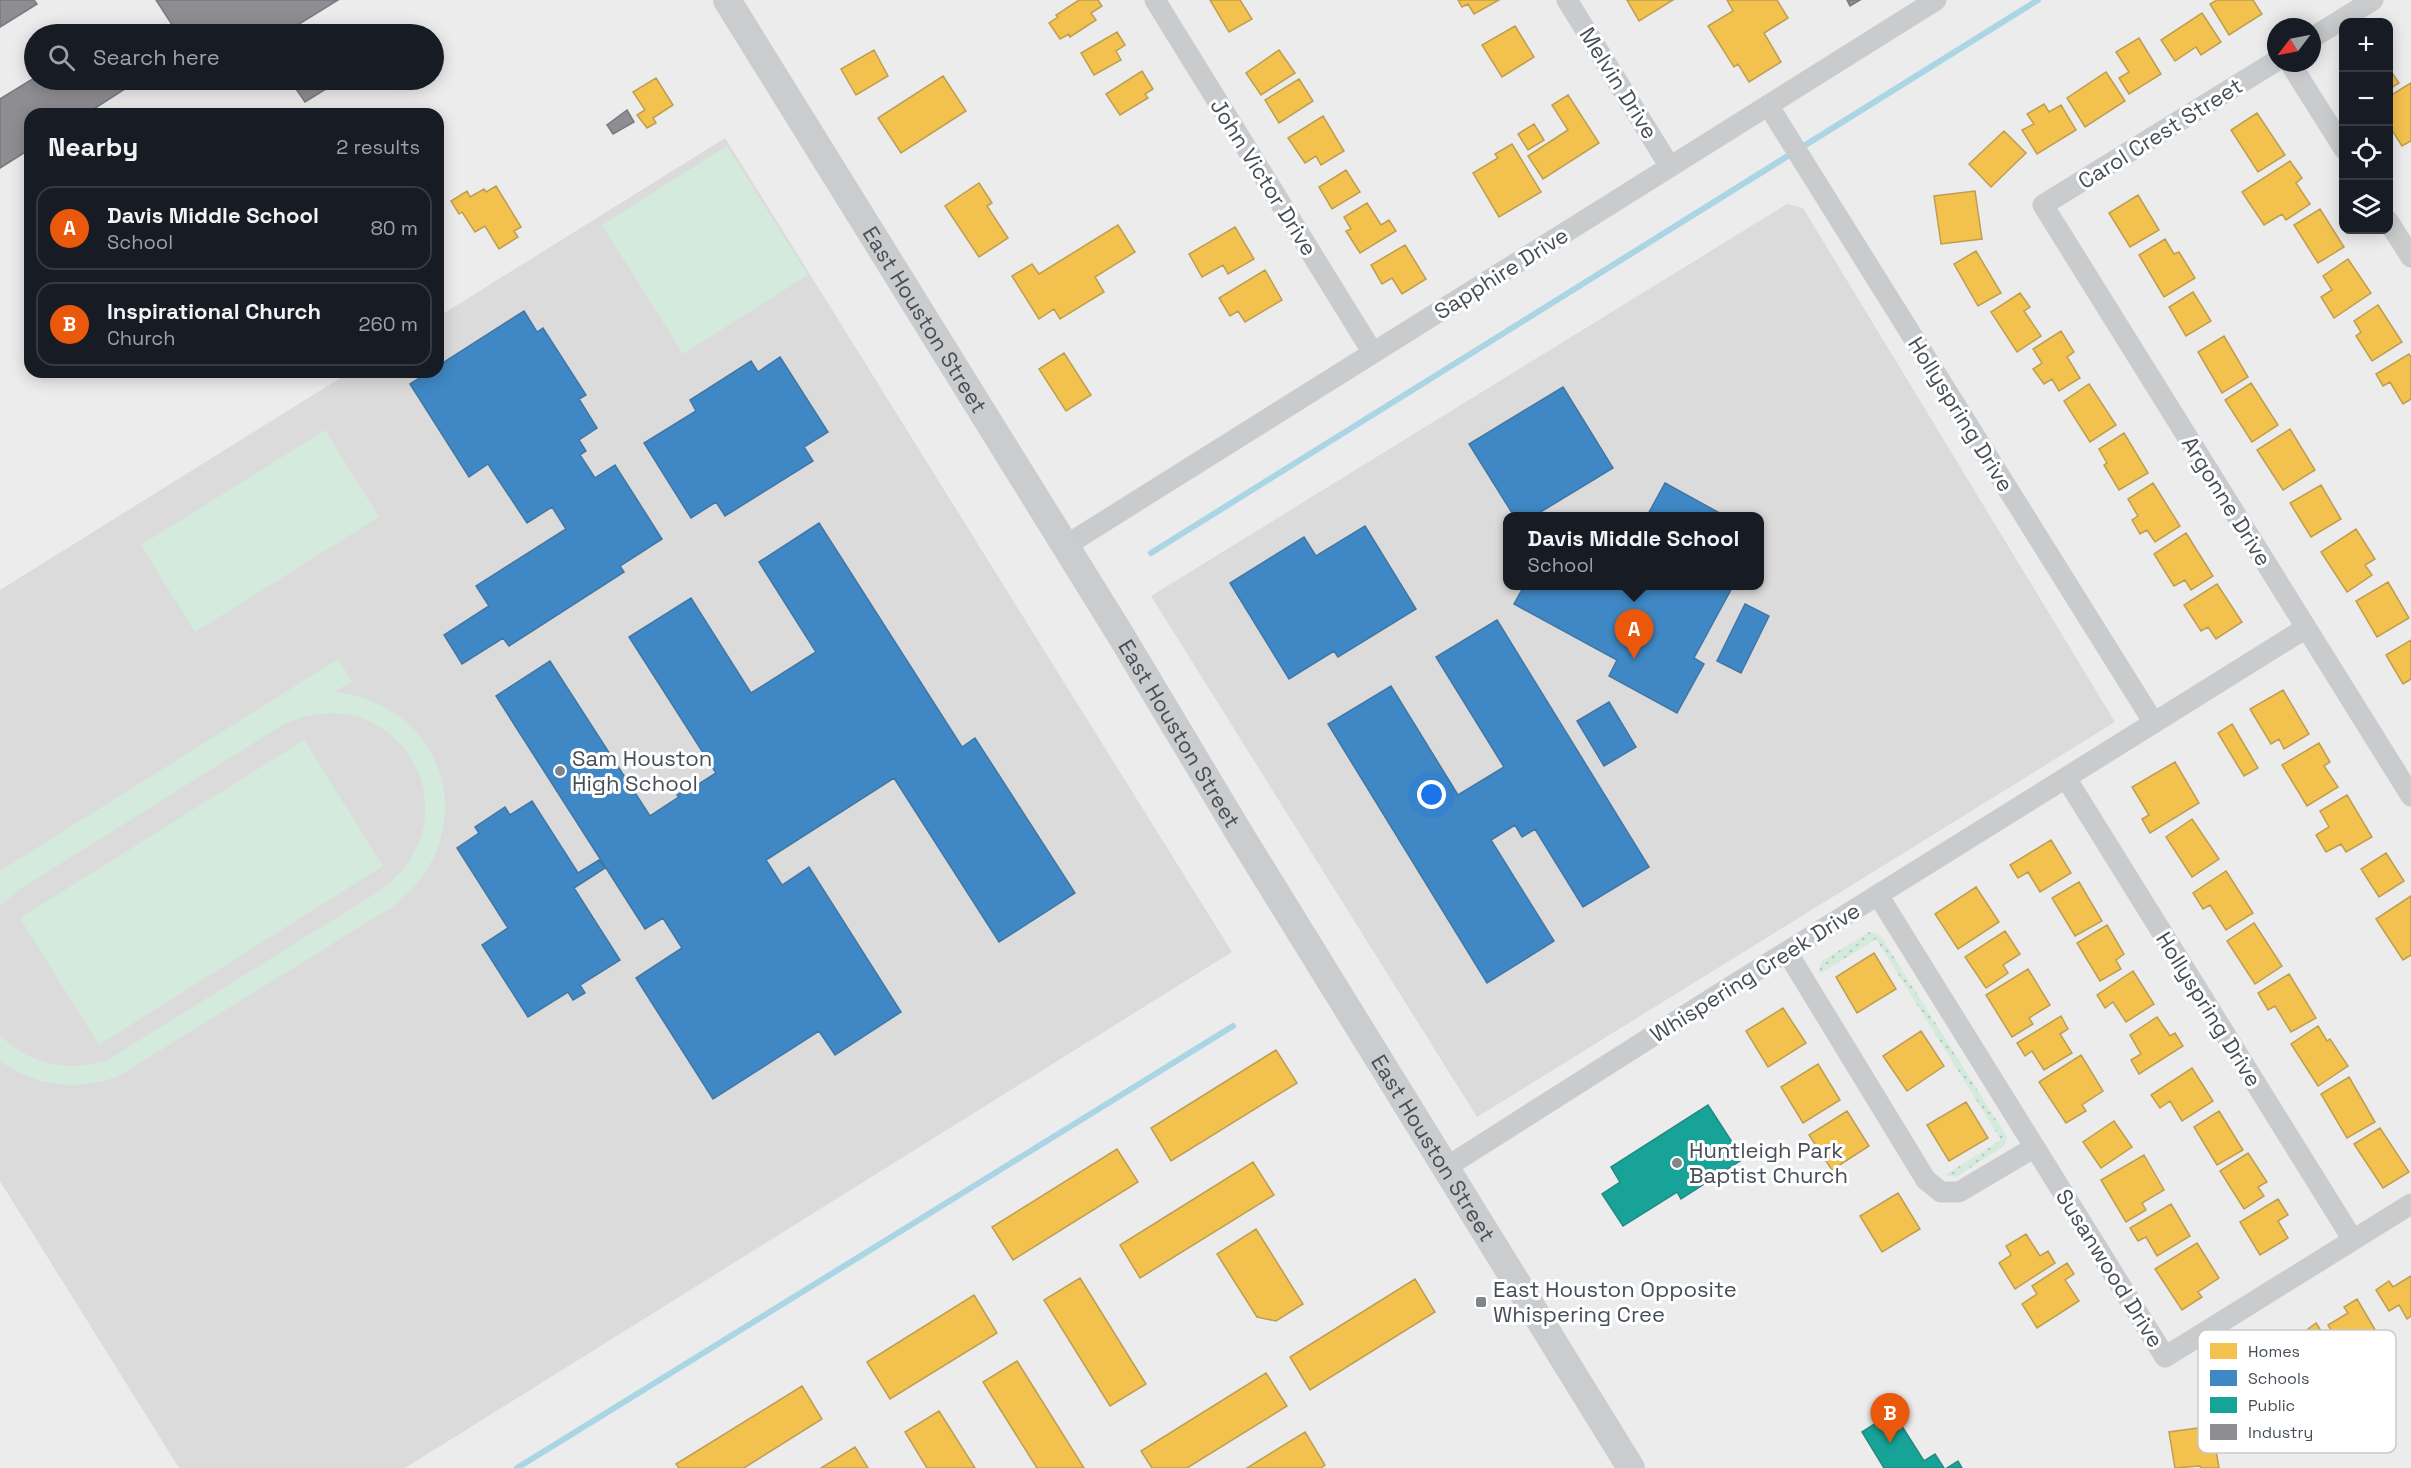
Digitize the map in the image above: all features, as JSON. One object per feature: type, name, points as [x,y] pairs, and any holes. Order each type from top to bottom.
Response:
[{"type":"main road","name":"East Houston Street","points":[[727,0],[1631,1468]]},
{"type":"street","name":"John Victor Drive","points":[[1155,0],[1373,353]]},
{"type":"street","name":"Melvin Drive","points":[[1567,0],[1670,167]]},
{"type":"street","name":"Sapphire Drive","points":[[1065,546],[1936,0]]},
{"type":"street","points":[[2321,32],[2373,0]]},
{"type":"street","name":"Carol Crest Street","points":[[2043,206],[2267,67]]},
{"type":"street","points":[[2296,72],[2339,143]]},
{"type":"street","name":"Hollyspring Drive","points":[[1768,105],[2154,723]]},
{"type":"street","name":"Argonne Drive","points":[[2043,206],[2411,796]]},
{"type":"street","points":[[2393,229],[2411,257]]},
{"type":"street","points":[[2154,723],[2306,628]]},
{"type":"street","name":"Whispering Creek Drive","points":[[1445,1168],[2154,723]]},
{"type":"street","name":"Hollyspring Drive","points":[[2066,778],[2353,1240]]},
{"type":"street","name":"Susanwood Drive","points":[[1878,895],[2165,1357],[2198,1336]]},
{"type":"street","points":[[1787,952],[1926,1180],[1941,1192],[1959,1192],[2035,1147]]},
{"type":"street","name":"Susanwood Drive","points":[[2208,1330],[2411,1204]]},
{"type":"shaded area","name":"Sam Houston High School","points":[[725,138],[1232,952],[405,1468],[179,1468],[0,1181],[0,590],[340,378],[444,378],[444,313]]},
{"type":"shaded area","points":[[1787,204],[1803,208],[2115,722],[1477,1117],[1151,596]]},
{"type":"green space","points":[[727,146],[808,275],[683,354],[602,225]]},
{"type":"green space","points":[[325,430],[379,517],[195,632],[141,545]]},
{"type":"green space","points":[[338,659],[352,681],[334,692],[374,702],[405,721],[428,747],[441,778],[445,812],[438,846],[421,878],[392,907],[117,1077],[86,1084],[56,1084],[28,1076],[0,1061],[0,1035],[24,1053],[51,1064],[79,1065],[109,1059],[381,890],[411,859],[424,824],[423,789],[411,758],[388,733],[357,717],[320,714],[279,727],[20,889],[0,906],[0,871]]},
{"type":"green space","points":[[304,740],[383,866],[99,1045],[20,918]]},
{"type":"green space","points":[[1869,932],[1882,938],[2007,1137],[2004,1146],[1956,1177],[1945,1175],[2001,1140],[1876,939],[1820,974],[1819,968],[1822,961]]},
{"type":"building: Homes","points":[[1079,0],[1098,0],[1102,6],[1091,13],[1096,20],[1070,37],[1069,34],[1060,39],[1049,23],[1058,17],[1056,15]]},
{"type":"building: Homes","points":[[1210,0],[1240,0],[1252,19],[1229,32]]},
{"type":"building: Homes","points":[[1458,0],[1499,0],[1474,14],[1468,4],[1462,7]]},
{"type":"building: Homes","points":[[1627,0],[1673,0],[1639,21]]},
{"type":"building: Homes","points":[[1727,0],[1777,0],[1788,18],[1764,33],[1781,62],[1749,82],[1738,64],[1734,67],[1708,26],[1733,11]]},
{"type":"building: Homes","points":[[2217,0],[2253,0],[2262,14],[2229,35],[2210,4]]},
{"type":"building: Homes","points":[[2202,13],[2221,42],[2201,55],[2196,47],[2175,61],[2161,40]]},
{"type":"building: Homes","points":[[1515,26],[1534,57],[1502,77],[1482,45]]},
{"type":"building: Homes","points":[[1117,32],[1125,45],[1116,51],[1121,60],[1094,75],[1081,53]]},
{"type":"building: Homes","points":[[2139,38],[2161,74],[2129,94],[2119,78],[2129,72],[2116,52]]},
{"type":"building: Homes","points":[[874,50],[888,76],[856,95],[841,69]]},
{"type":"building: Homes","points":[[1279,50],[1295,73],[1261,95],[1246,73]]},
{"type":"building: Homes","points":[[1142,71],[1153,89],[1145,94],[1148,98],[1120,115],[1106,94]]},
{"type":"building: Homes","points":[[2106,72],[2125,101],[2085,127],[2067,98]]},
{"type":"building: Homes","points":[[2393,74],[2399,83],[2393,87]]},
{"type":"building: Homes","points":[[943,76],[966,111],[901,153],[878,118]]},
{"type":"building: Homes","points":[[656,78],[673,105],[653,118],[656,123],[647,128],[637,115],[645,110],[633,92]]},
{"type":"building: Homes","points":[[1299,79],[1313,101],[1279,123],[1265,100]]},
{"type":"building: Homes","points":[[2411,83],[2411,141],[2402,146],[2393,132],[2393,94]]},
{"type":"building: Homes","points":[[1568,95],[1599,143],[1543,179],[1528,156],[1568,130],[1552,105]]},
{"type":"building: Homes","points":[[2044,104],[2049,112],[2061,105],[2076,130],[2037,154],[2022,130],[2034,124],[2027,114]]},
{"type":"building: Homes","points":[[2257,113],[2285,155],[2258,172],[2231,130]]},
{"type":"building: Homes","points":[[1323,116],[1344,151],[1321,165],[1316,156],[1305,163],[1288,138]]},
{"type":"building: Homes","points":[[1534,124],[1544,140],[1528,150],[1518,134]]},
{"type":"building: Homes","points":[[2004,131],[2026,153],[1991,187],[1969,164]]},
{"type":"building: Homes","points":[[1512,144],[1541,192],[1499,217],[1473,173],[1498,158],[1495,154]]},
{"type":"building: Homes","points":[[2290,161],[2302,178],[2296,183],[2310,204],[2286,220],[2282,214],[2264,225],[2242,192]]},
{"type":"building: Homes","points":[[1346,170],[1360,192],[1332,209],[1319,187]]},
{"type":"building: Homes","points":[[979,183],[992,203],[987,206],[1008,238],[979,257],[945,206]]},
{"type":"building: Homes","points":[[496,186],[521,227],[514,231],[518,237],[499,249],[485,226],[475,232],[462,212],[459,214],[451,201],[467,191],[470,197],[484,189],[486,192]]},
{"type":"building: Homes","points":[[1975,191],[1982,239],[1941,244],[1934,196]]},
{"type":"building: Homes","points":[[2138,195],[2159,230],[2130,247],[2109,213]]},
{"type":"building: Homes","points":[[1367,203],[1381,225],[1389,220],[1396,231],[1360,253],[1346,231],[1351,229],[1344,217]]},
{"type":"building: Homes","points":[[2320,209],[2344,247],[2318,263],[2294,225]]},
{"type":"building: Homes","points":[[1118,225],[1135,252],[1095,277],[1104,292],[1060,319],[1054,309],[1039,319],[1012,276],[1032,264],[1039,274]]},
{"type":"building: Homes","points":[[1235,227],[1254,259],[1228,274],[1223,265],[1202,277],[1189,254]]},
{"type":"building: Homes","points":[[2165,239],[2174,254],[2179,252],[2195,278],[2164,297],[2139,255]]},
{"type":"building: Homes","points":[[1405,245],[1426,279],[1402,294],[1392,278],[1382,284],[1371,265]]},
{"type":"building: Homes","points":[[1976,251],[2001,293],[1978,306],[1954,264]]},
{"type":"building: Homes","points":[[2348,259],[2371,293],[2334,318],[2321,297],[2332,290],[2323,276]]},
{"type":"building: Homes","points":[[1265,270],[1282,300],[1245,322],[1238,311],[1230,316],[1219,298]]},
{"type":"building: Homes","points":[[2193,292],[2211,321],[2186,336],[2169,307]]},
{"type":"building: Homes","points":[[2020,293],[2030,307],[2024,311],[2041,336],[2017,352],[1991,312]]},
{"type":"building: Homes","points":[[2378,305],[2402,342],[2372,361],[2356,336],[2361,332],[2354,321]]},
{"type":"building: Homes","points":[[2061,331],[2074,352],[2067,357],[2080,378],[2059,391],[2052,379],[2044,384],[2033,369],[2042,363],[2033,349]]},
{"type":"building: Homes","points":[[2224,336],[2248,377],[2222,393],[2198,352]]},
{"type":"building: Homes","points":[[1064,353],[1091,395],[1066,411],[1039,369]]},
{"type":"building: Homes","points":[[2409,354],[2411,357],[2411,399],[2403,404],[2390,382],[2383,386],[2376,374]]},
{"type":"building: Homes","points":[[2251,383],[2278,425],[2252,442],[2225,400]]},
{"type":"building: Homes","points":[[2089,384],[2116,425],[2090,442],[2064,401]]},
{"type":"building: Homes","points":[[2290,429],[2315,470],[2283,490],[2257,450]]},
{"type":"building: Homes","points":[[2124,433],[2148,473],[2119,490],[2104,465],[2107,463],[2099,449]]},
{"type":"building: Homes","points":[[2153,483],[2180,526],[2155,542],[2147,530],[2140,534],[2132,520],[2138,516],[2128,499]]},
{"type":"building: Homes","points":[[2321,485],[2341,519],[2311,537],[2290,503]]},
{"type":"building: Homes","points":[[2356,529],[2375,559],[2365,565],[2372,575],[2347,592],[2321,552]]},
{"type":"building: Homes","points":[[2186,533],[2213,576],[2191,590],[2185,580],[2174,586],[2154,554]]},
{"type":"building: Homes","points":[[2388,582],[2409,618],[2377,637],[2356,601]]},
{"type":"building: Homes","points":[[2217,584],[2242,622],[2216,639],[2208,627],[2201,631],[2184,605]]},
{"type":"building: Homes","points":[[2411,640],[2411,679],[2403,684],[2386,655]]},
{"type":"building: Homes","points":[[2283,690],[2309,734],[2284,749],[2279,739],[2271,744],[2250,709]]},
{"type":"building: Homes","points":[[2232,724],[2258,768],[2244,776],[2218,733]]},
{"type":"building: Homes","points":[[2319,743],[2330,762],[2324,766],[2338,787],[2307,806],[2282,765]]},
{"type":"building: Homes","points":[[2175,762],[2199,803],[2150,833],[2142,819],[2149,815],[2132,787]]},
{"type":"building: Homes","points":[[2347,795],[2372,837],[2346,852],[2341,844],[2326,852],[2316,835],[2329,827],[2320,811]]},
{"type":"building: Homes","points":[[2192,819],[2219,859],[2192,877],[2166,837]]},
{"type":"building: Homes","points":[[2051,840],[2071,873],[2040,892],[2028,872],[2018,878],[2010,865]]},
{"type":"building: Homes","points":[[2386,853],[2404,881],[2379,897],[2361,869]]},
{"type":"building: Homes","points":[[2226,871],[2253,913],[2226,930],[2210,905],[2203,909],[2193,893]]},
{"type":"building: Homes","points":[[2079,882],[2102,921],[2075,936],[2052,898]]},
{"type":"building: Homes","points":[[1976,887],[1999,922],[1958,949],[1935,914]]},
{"type":"building: Homes","points":[[2411,896],[2411,955],[2403,960],[2376,919]]},
{"type":"building: Homes","points":[[2254,923],[2282,966],[2255,984],[2227,941]]},
{"type":"building: Homes","points":[[2107,925],[2124,954],[2116,960],[2121,969],[2100,981],[2077,943]]},
{"type":"building: Homes","points":[[2005,931],[2020,954],[2003,965],[2008,973],[1986,988],[1965,957]]},
{"type":"building: Homes","points":[[1874,953],[1896,989],[1857,1013],[1836,977]]},
{"type":"building: Homes","points":[[2028,969],[2050,1005],[2029,1018],[2033,1024],[2012,1037],[1986,995]]},
{"type":"building: Homes","points":[[2133,971],[2154,1004],[2126,1022],[2113,1002],[2105,1008],[2097,995]]},
{"type":"building: Homes","points":[[2289,974],[2316,1018],[2291,1032],[2275,1006],[2268,1010],[2258,993]]},
{"type":"building: Homes","points":[[1783,1008],[1806,1043],[1768,1067],[1746,1031]]},
{"type":"building: Homes","points":[[2061,1016],[2068,1029],[2060,1034],[2072,1053],[2044,1070],[2032,1051],[2025,1056],[2017,1043]]},
{"type":"building: Homes","points":[[2157,1017],[2170,1036],[2175,1033],[2183,1046],[2139,1074],[2131,1060],[2141,1054],[2130,1035]]},
{"type":"building: Homes","points":[[2318,1026],[2348,1066],[2318,1086],[2291,1044]]},
{"type":"building: Homes","points":[[1921,1031],[1944,1066],[1907,1091],[1883,1056]]},
{"type":"building: Homes","points":[[1276,1050],[1297,1083],[1171,1161],[1151,1128]]},
{"type":"building: Homes","points":[[2081,1055],[2103,1091],[2082,1105],[2086,1111],[2066,1123],[2039,1082]]},
{"type":"building: Homes","points":[[1818,1064],[1840,1100],[1803,1123],[1781,1087]]},
{"type":"building: Homes","points":[[2192,1068],[2213,1101],[2182,1121],[2170,1101],[2160,1108],[2151,1095]]},
{"type":"building: Homes","points":[[2349,1077],[2375,1122],[2347,1138],[2321,1094]]},
{"type":"building: Homes","points":[[1966,1102],[1988,1138],[1949,1161],[1927,1125]]},
{"type":"building: Homes","points":[[1847,1111],[1869,1146],[1832,1170],[1809,1135]]},
{"type":"building: Homes","points":[[2219,1111],[2243,1150],[2217,1165],[2194,1127]]},
{"type":"building: Homes","points":[[2114,1121],[2132,1147],[2101,1168],[2083,1142]]},
{"type":"building: Homes","points":[[2380,1128],[2409,1172],[2383,1188],[2354,1144]]},
{"type":"building: Homes","points":[[1117,1149],[1138,1182],[1013,1260],[992,1227]]},
{"type":"building: Homes","points":[[2248,1153],[2267,1182],[2258,1187],[2264,1196],[2244,1209],[2220,1171]]},
{"type":"building: Homes","points":[[2144,1155],[2164,1190],[2142,1203],[2146,1210],[2126,1222],[2101,1180]]},
{"type":"building: Homes","points":[[1253,1162],[1274,1195],[1140,1278],[1120,1245]]},
{"type":"building: Homes","points":[[1898,1193],[1920,1229],[1882,1252],[1860,1216]]},
{"type":"building: Homes","points":[[2278,1199],[2288,1215],[2278,1221],[2288,1238],[2260,1255],[2240,1222]]},
{"type":"building: Homes","points":[[2171,1204],[2190,1236],[2157,1256],[2146,1237],[2138,1241],[2130,1228]]},
{"type":"building: Homes","points":[[1256,1229],[1303,1304],[1276,1321],[1257,1317],[1217,1254]]},
{"type":"building: Homes","points":[[2026,1234],[2040,1256],[2048,1251],[2055,1263],[2015,1289],[1999,1263],[2011,1255],[2006,1246]]},
{"type":"building: Homes","points":[[2197,1243],[2219,1278],[2198,1292],[2202,1297],[2182,1310],[2155,1269]]},
{"type":"building: Homes","points":[[2067,1263],[2074,1274],[2065,1280],[2079,1301],[2037,1328],[2022,1304],[2037,1294],[2032,1286]]},
{"type":"building: Homes","points":[[2411,1276],[2411,1316],[2407,1319],[2399,1305],[2389,1311],[2376,1290],[2389,1281],[2393,1287]]},
{"type":"building: Homes","points":[[1080,1278],[1146,1384],[1110,1406],[1044,1300]]},
{"type":"building: Homes","points":[[1415,1279],[1435,1312],[1310,1390],[1290,1357]]},
{"type":"building: Homes","points":[[974,1295],[997,1333],[890,1399],[867,1362]]},
{"type":"building: Homes","points":[[2357,1299],[2375,1330],[2331,1330],[2328,1325],[2348,1313],[2344,1307]]},
{"type":"building: Homes","points":[[2316,1323],[2320,1330],[2307,1330]]},
{"type":"building: Homes","points":[[1017,1361],[1084,1468],[1037,1468],[983,1382]]},
{"type":"building: Homes","points":[[1266,1373],[1287,1406],[1187,1468],[1152,1468],[1141,1451]]},
{"type":"building: Homes","points":[[802,1386],[822,1419],[744,1468],[679,1468],[676,1464]]},
{"type":"building: Homes","points":[[939,1411],[975,1468],[927,1468],[905,1432]]},
{"type":"building: Homes","points":[[2198,1428],[2198,1453],[2216,1453],[2219,1468],[2201,1468],[2200,1466],[2175,1468],[2169,1432]]},
{"type":"building: Homes","points":[[1305,1432],[1325,1465],[1321,1468],[1247,1468]]},
{"type":"building: Homes","points":[[855,1447],[868,1468],[821,1468]]},
{"type":"building: Schools","points":[[524,311],[537,332],[543,328],[586,395],[579,399],[597,428],[579,440],[586,451],[580,455],[595,478],[615,465],[662,539],[620,566],[624,572],[509,646],[503,638],[462,664],[444,635],[489,606],[476,586],[566,529],[552,507],[527,523],[488,464],[469,477],[410,384],[420,378],[444,378],[444,362]]},
{"type":"building: Schools","points":[[780,357],[828,432],[804,447],[813,461],[725,516],[716,502],[691,518],[644,443],[696,411],[690,400],[751,361],[758,372]]},
{"type":"building: Schools","points":[[1563,387],[1613,468],[1541,512],[1512,512],[1469,444]]},
{"type":"building: Schools","points":[[1665,483],[1718,512],[1649,512]]},
{"type":"building: Schools","points":[[819,523],[962,747],[975,738],[1075,893],[999,942],[894,778],[766,860],[782,885],[809,867],[901,1012],[835,1055],[819,1031],[713,1099],[636,978],[682,948],[663,918],[645,929],[496,696],[550,661],[650,816],[679,797],[677,795],[686,789],[688,791],[716,773],[629,637],[691,598],[751,693],[816,652],[759,562]]},
{"type":"building: Schools","points":[[1365,526],[1416,609],[1338,657],[1334,651],[1289,679],[1230,583],[1304,537],[1316,556]]},
{"type":"building: Schools","points":[[1522,590],[1635,590],[1639,592],[1640,590],[1731,590],[1694,658],[1704,664],[1677,713],[1609,676],[1617,660],[1514,604]]},
{"type":"building: Schools","points":[[1745,604],[1769,616],[1741,673],[1717,661]]},
{"type":"building: Schools","points":[[1497,620],[1649,867],[1583,907],[1535,829],[1522,837],[1515,825],[1491,840],[1554,941],[1487,983],[1328,724],[1391,686],[1458,795],[1504,767],[1436,657]]},
{"type":"building: Schools","points":[[1609,702],[1636,747],[1604,766],[1577,721]]},
{"type":"building: Schools","points":[[532,801],[578,873],[599,860],[605,868],[574,888],[620,960],[580,985],[585,993],[573,1000],[568,992],[528,1017],[482,945],[508,928],[457,848],[479,833],[475,827],[505,807],[510,815]]},
{"type":"building: Public","name":"Huntleigh Park Baptist Church","points":[[1708,1105],[1743,1159],[1681,1199],[1677,1192],[1623,1226],[1602,1194],[1620,1182],[1611,1167]]},
{"type":"building: Public","points":[[1893,1412],[1924,1461],[1935,1454],[1944,1468],[1884,1468],[1862,1432]]},
{"type":"building: Public","points":[[1958,1461],[1962,1468],[1947,1468]]},
{"type":"building: Industry","points":[[0,0],[34,0],[37,4],[0,27]]},
{"type":"building: Industry","points":[[156,0],[338,0],[299,24],[172,24]]},
{"type":"building: Industry","points":[[1847,0],[1860,0],[1850,6]]},
{"type":"building: Industry","points":[[24,84],[24,90],[123,90],[95,108],[24,108],[24,153],[0,168],[0,99]]},
{"type":"building: Industry","points":[[297,90],[324,90],[305,102]]},
{"type":"building: Industry","points":[[627,110],[634,122],[613,134],[607,125]]},
{"type":"waterway","points":[[1151,553],[2038,0]]},
{"type":"waterway","points":[[517,1468],[1233,1026]]},
{"type":"place","name":"Davis Middle School","points":[[1634,659]]},
{"type":"place","name":"Sam Houston High School","points":[[560,771]]},
{"type":"place","name":"Huntleigh Park Baptist Church","points":[[1677,1163]]},
{"type":"place","name":"East Houston Opposite Whispering Cree","points":[[1481,1302]]},
{"type":"place","name":"Inspirational Church","points":[[1890,1443]]}]
